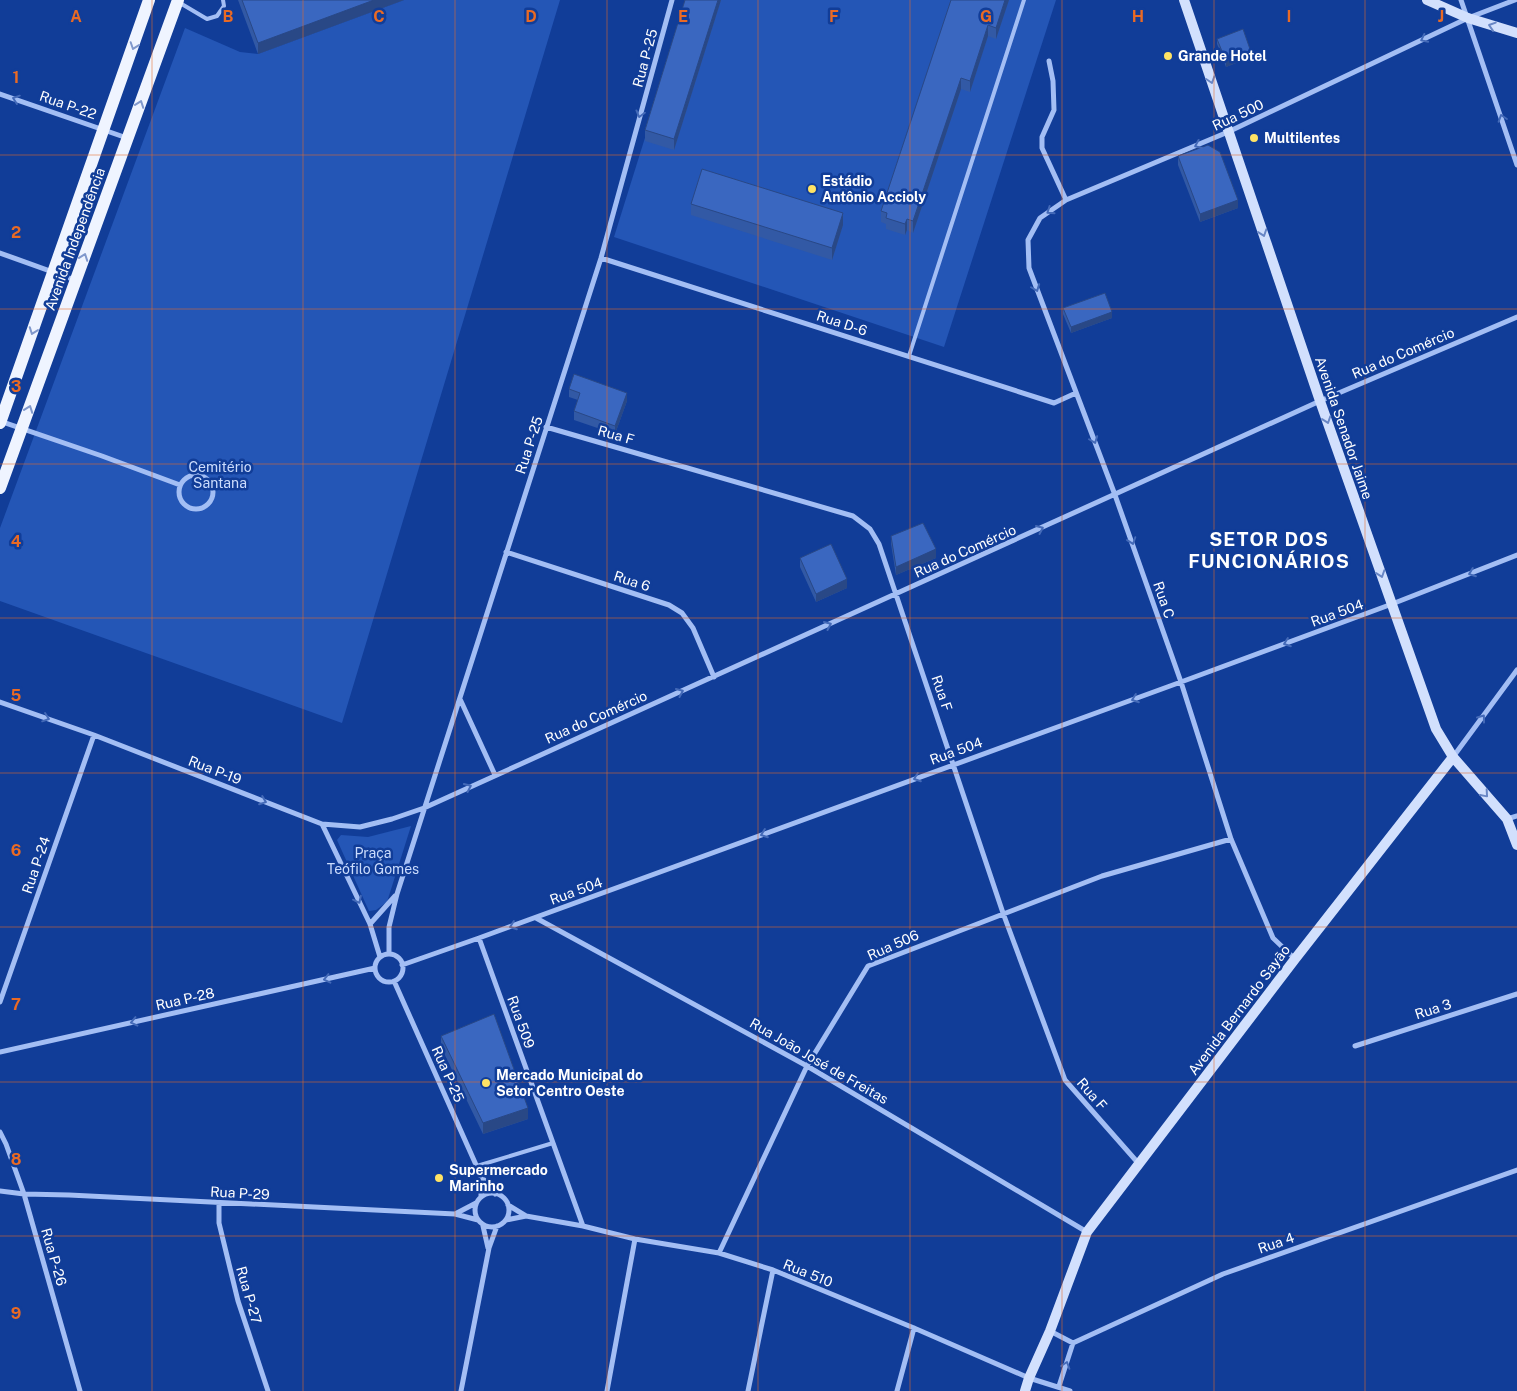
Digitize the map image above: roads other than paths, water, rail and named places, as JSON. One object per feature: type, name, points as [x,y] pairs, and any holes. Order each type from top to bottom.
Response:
[{"type":"main road","name":"Avenida Independência","points":[[0,421],[150,0]]},
{"type":"main road","name":"Avenida Independência","points":[[0,488],[178,1]]},
{"type":"street","name":"Rua P-25","points":[[389,954],[389,928],[397,894],[601,258],[672,0]]},
{"type":"street","name":"Avenida Senador Jaime","points":[[1184,0],[1320,401],[1436,728],[1453,757],[1512,817],[1517,845]]},
{"type":"street","points":[[1427,0],[1468,18],[1517,34]]},
{"type":"street","points":[[1461,0],[1517,165]]},
{"type":"street","name":"Rua 500","points":[[1028,240],[1040,218],[1066,200],[1228,132],[1468,18],[1515,0]]},
{"type":"street","points":[[1049,61],[1054,81],[1054,110],[1042,137],[1042,148],[1066,200]]},
{"type":"street","name":"Rua P-22","points":[[0,94],[128,138]]},
{"type":"street","name":"Rua C","points":[[1028,240],[1029,268],[1115,495],[1181,682],[1231,839],[1272,938],[1295,959]]},
{"type":"street","points":[[0,253],[76,281]]},
{"type":"street","name":"Rua D-6","points":[[601,258],[1054,403],[1076,392]]},
{"type":"street","name":"Rua do Comércio","points":[[424,808],[1320,401],[1517,317]]},
{"type":"street","points":[[0,421],[180,485]]},
{"type":"street","name":"Rua F","points":[[546,427],[853,516],[870,529],[879,544],[897,594],[1003,913],[1065,1080],[1139,1164]]},
{"type":"street","points":[[188,476],[205,477],[212,486],[209,502],[200,508],[189,507],[179,496],[180,485],[188,476]]},
{"type":"street","name":"Rua 6","points":[[506,552],[669,605],[682,614],[693,628],[714,677]]},
{"type":"street","name":"Rua 504","points":[[402,965],[536,918],[1181,682],[1392,604],[1517,555]]},
{"type":"street","name":"Avenida Bernardo Sayão","points":[[1025,1391],[1087,1232],[1295,959],[1453,757],[1517,670]]},
{"type":"street","points":[[459,698],[496,775]]},
{"type":"street","name":"Rua P-19","points":[[0,702],[94,735],[322,824],[360,827],[424,808]]},
{"type":"street","name":"Rua P-24","points":[[0,1002],[94,735]]},
{"type":"street","points":[[322,824],[370,924],[380,957]]},
{"type":"street","name":"Rua 506","points":[[719,1253],[807,1066],[868,966],[1102,876],[1231,839]]},
{"type":"street","name":"Rua P-25","points":[[370,924],[397,894]]},
{"type":"street","name":"Rua João José de Freitas","points":[[536,918],[807,1066],[1087,1232]]},
{"type":"street","name":"Rua 509","points":[[479,938],[583,1226]]},
{"type":"street","points":[[389,954],[399,958],[402,972],[394,981],[386,982],[377,976],[375,968],[380,957],[389,954]]},
{"type":"street","name":"Rua P-28","points":[[0,1052],[375,968]]},
{"type":"street","name":"Rua P-25","points":[[394,981],[481,1176],[495,1194]]},
{"type":"street","name":"Rua 3","points":[[1355,1046],[1517,994]]},
{"type":"street","name":"Rua P-26","points":[[0,1132],[24,1194],[80,1391]]},
{"type":"street","name":"Rua 4","points":[[1073,1343],[1223,1274],[1517,1170]]},
{"type":"street","name":"Rua P-25","points":[[481,1176],[481,1197]]},
{"type":"street","name":"Rua P-29","points":[[0,1191],[24,1194],[219,1204],[455,1214],[478,1220]]},
{"type":"street","points":[[455,1214],[488,1194],[495,1194],[504,1199],[508,1205],[506,1220],[497,1226],[483,1226]]},
{"type":"street","points":[[476,1203],[474,1210],[483,1226],[488,1248]]},
{"type":"street","name":"Rua P-27","points":[[219,1204],[219,1223],[238,1301],[268,1391]]},
{"type":"street","name":"Rua 510","points":[[508,1205],[526,1216]]},
{"type":"street","name":"Rua 510","points":[[506,1220],[526,1216],[583,1226],[635,1239],[719,1253],[773,1270],[1029,1378],[1070,1391]]},
{"type":"street","points":[[461,1391],[488,1248],[497,1226]]},
{"type":"street","points":[[607,1391],[635,1239]]},
{"type":"street","points":[[748,1391],[773,1270]]},
{"type":"street","points":[[897,1391],[914,1328]]},
{"type":"street","points":[[1050,1331],[1073,1343],[1059,1386]]},
{"type":"lane","points":[[178,1],[207,19],[217,16],[224,6],[223,0]]},
{"type":"lane","points":[[909,356],[1024,0]]},
{"type":"lane","points":[[477,1166],[553,1143]]},
{"type":"place","name":"Grande Hotel","points":[[1168,56]]},
{"type":"place","name":"Multilentes","points":[[1254,138]]},
{"type":"place","name":"Estádio Antônio Accioly","points":[[812,189]]},
{"type":"place","name":"Mercado Municipal do Setor Centro Oeste","points":[[486,1083]]},
{"type":"place","name":"Supermercado Marinho","points":[[439,1178]]},
{"type":"district","name":"SETOR DOS FUNCIONÁRIOS","points":[[1269,550]]},
{"type":"park label","name":"Cemitério Santana","points":[[220,476]]},
{"type":"park label","name":"Praça Teófilo Gomes","points":[[373,862]]}]
